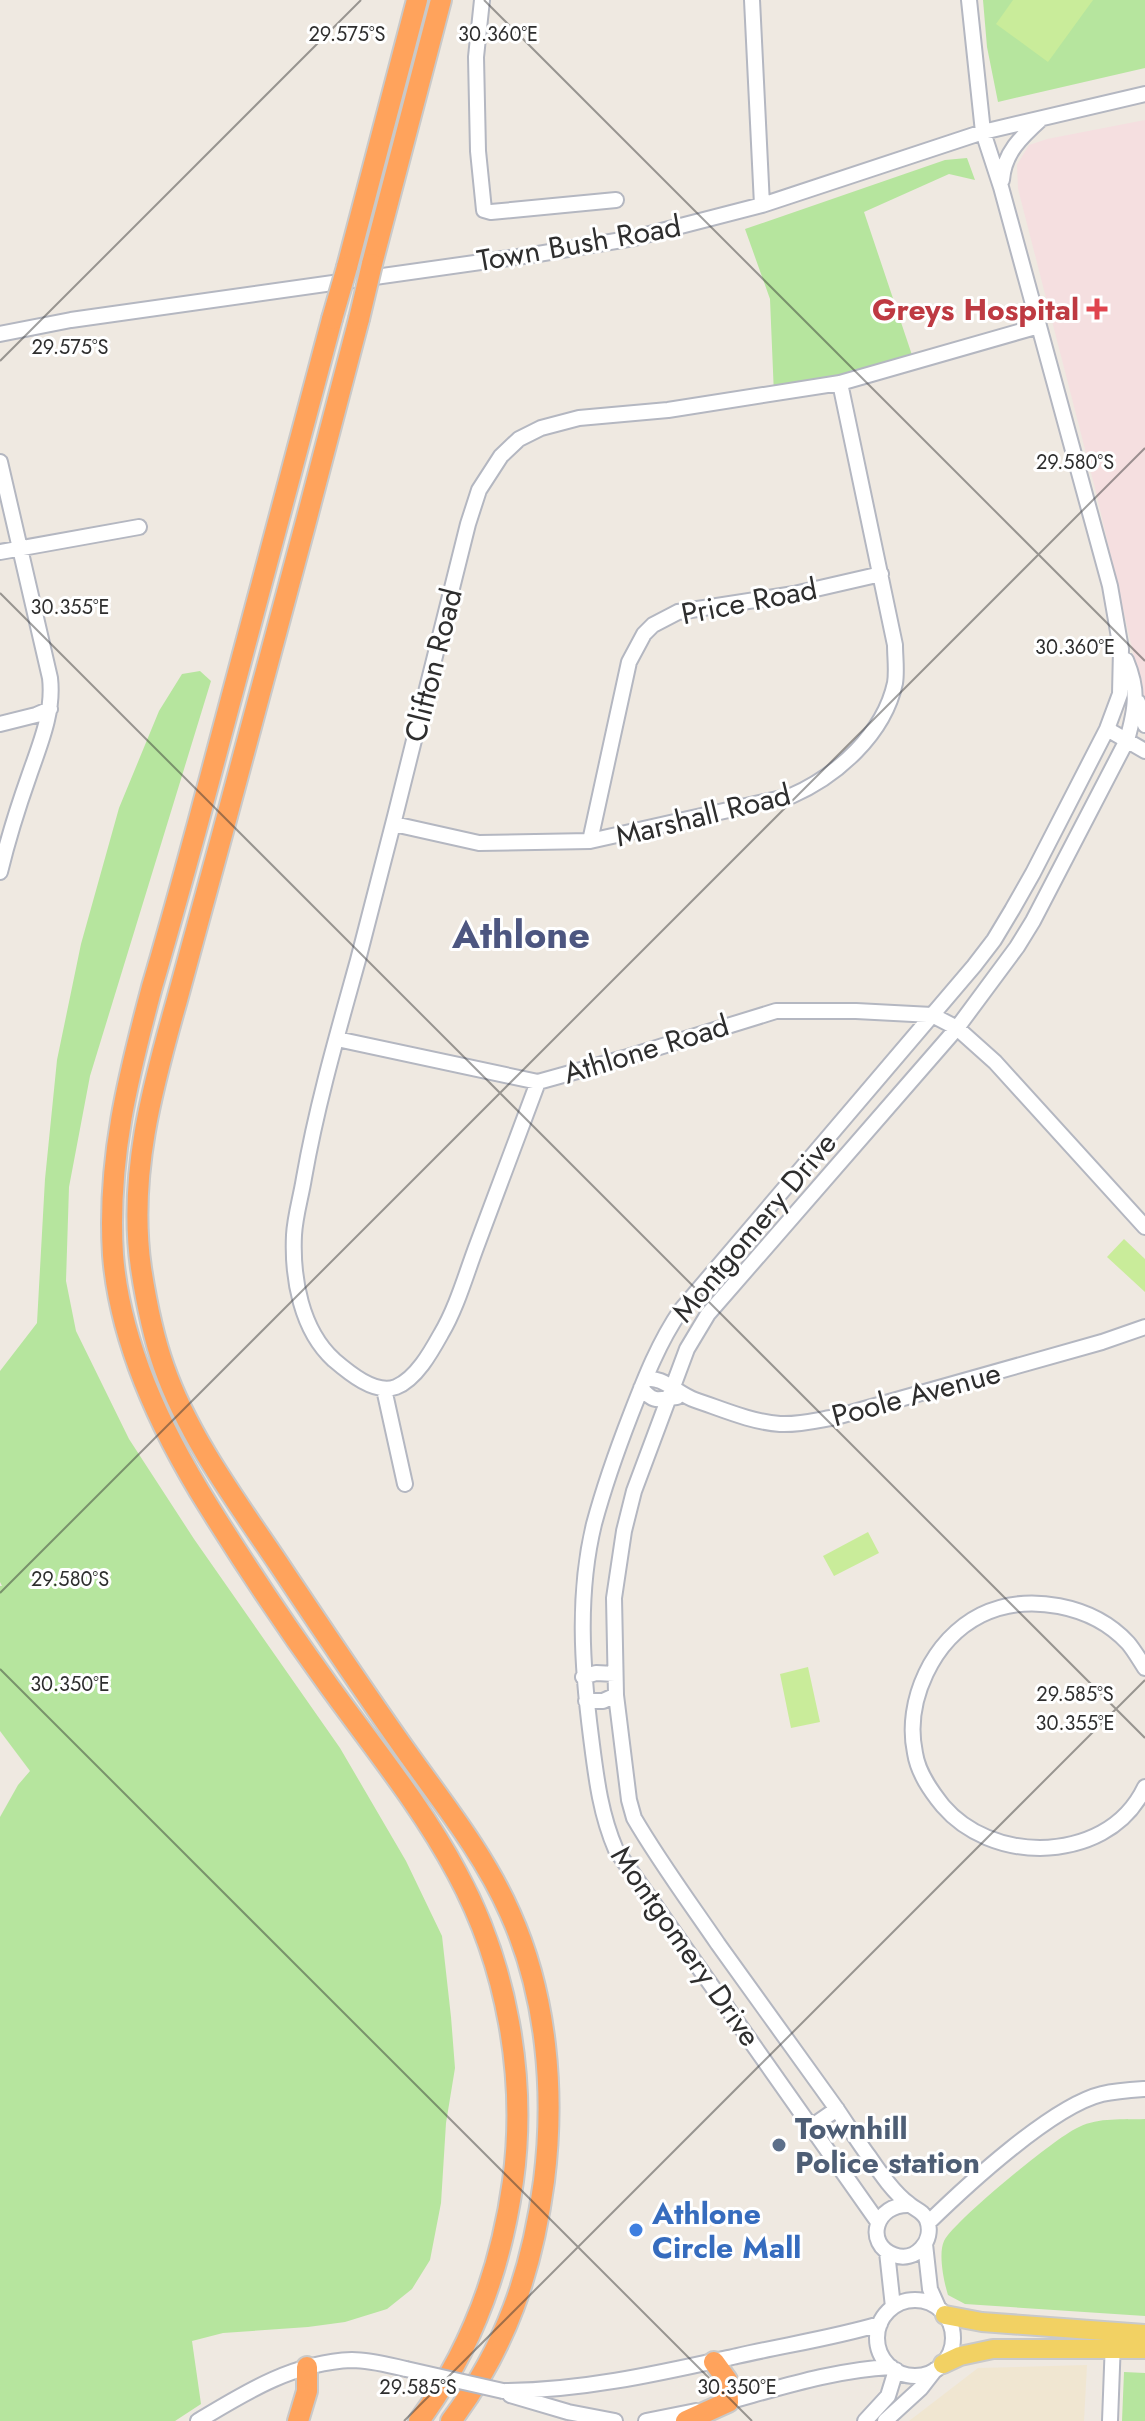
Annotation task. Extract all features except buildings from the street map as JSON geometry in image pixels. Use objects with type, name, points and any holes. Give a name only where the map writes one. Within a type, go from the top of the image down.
[{"type":"highway","points":[[417,0],[135,1053],[115,1147],[112,1192],[113,1258],[121,1305],[135,1355],[168,1436],[223,1530],[439,1842],[477,1915],[495,1964],[514,2060],[517,2107],[515,2161],[508,2216],[497,2264],[479,2316],[459,2360],[419,2421]]},
{"type":"highway","points":[[441,0],[147,1113],[137,1185],[140,1265],[154,1338],[166,1373],[200,1442],[349,1669],[466,1833],[511,1914],[529,1963],[540,2019],[549,2102],[548,2149],[533,2252],[497,2348],[451,2421]]},
{"type":"highway","points":[[686,2421],[728,2402],[727,2380],[714,2362]]},
{"type":"highway","points":[[298,2421],[307,2391],[307,2367]]},
{"type":"main road","points":[[942,2311],[982,2322],[1113,2340],[1145,2349]]},
{"type":"main road","points":[[939,2367],[960,2356],[993,2349],[1113,2340],[1145,2334]]},
{"type":"street","points":[[482,0],[476,57],[478,151],[484,210],[491,212],[616,200]]},
{"type":"street","points":[[752,0],[762,205]]},
{"type":"street","name":"Montgomery Drive","points":[[878,2222],[616,1850],[601,1805],[583,1677],[585,1580],[593,1527],[607,1477],[663,1338],[681,1310],[994,940],[1033,873],[1107,729],[1120,694],[1121,649],[1110,586],[1001,187],[983,132],[969,0]]},
{"type":"street","name":"Town Bush Road","points":[[0,334],[100,315],[634,238],[762,205],[983,132],[1145,94]]},
{"type":"street","points":[[1001,187],[1003,165],[1012,149],[1044,116]]},
{"type":"street","name":"Clifton Road","points":[[384,1389],[344,1369],[326,1353],[312,1332],[296,1278],[294,1234],[312,1136],[479,490],[501,456],[519,439],[541,428],[579,418],[668,410],[840,383],[1039,326]]},
{"type":"street","name":"Marshall Road","points":[[394,824],[479,843],[590,841],[791,796],[812,787],[858,749],[889,705],[896,679],[895,645],[840,383]]},
{"type":"street","points":[[0,462],[50,678],[50,709],[8,837],[0,872]]},
{"type":"street","points":[[0,552],[139,527]]},
{"type":"street","name":"Price Road","points":[[590,841],[629,662],[644,634],[653,625],[678,612],[794,594],[881,574]]},
{"type":"street","name":"Montgomery Drive","points":[[913,2207],[871,2160],[634,1818],[616,1695],[614,1598],[634,1491],[676,1394],[687,1349],[708,1314],[957,1028],[1017,947],[1127,740],[1136,694],[1121,649]]},
{"type":"street","points":[[1136,694],[1145,725]]},
{"type":"street","points":[[0,724],[50,709]]},
{"type":"street","points":[[1107,729],[1145,751]]},
{"type":"street","points":[[1033,873],[1053,881]]},
{"type":"street","points":[[1021,893],[1042,903]]},
{"type":"street","name":"Athlone Road","points":[[337,1039],[538,1082],[776,1011],[932,1015],[957,1028],[995,1062],[1145,1227]]},
{"type":"street","points":[[405,1484],[384,1389],[396,1387],[409,1378],[426,1359],[443,1331],[538,1082]]},
{"type":"street","points":[[802,1169],[813,1175],[820,1185]]},
{"type":"street","points":[[790,1182],[809,1198]]},
{"type":"street","name":"Poole Avenue","points":[[643,1384],[653,1399],[661,1400],[676,1394],[748,1418],[779,1424],[804,1423],[1102,1342],[1145,1327]]},
{"type":"street","points":[[1145,1668],[1129,1644],[1110,1627],[1087,1614],[1037,1603],[983,1613],[964,1625],[934,1659],[915,1700],[912,1729],[915,1756],[934,1795],[954,1818],[972,1831],[995,1841],[1026,1848],[1064,1847],[1084,1842],[1111,1828],[1130,1811],[1145,1787]]},
{"type":"street","points":[[1129,1644],[1145,1638]]},
{"type":"street","points":[[583,1677],[596,1673],[615,1674]]},
{"type":"street","points":[[586,1701],[603,1701],[616,1695]]},
{"type":"street","points":[[928,2223],[1030,2135],[1080,2102],[1101,2094],[1145,2089]]},
{"type":"street","points":[[811,2127],[837,2109]]},
{"type":"street","points":[[893,2307],[887,2252],[878,2237],[878,2222],[891,2207],[949,2202]]},
{"type":"street","points":[[887,2252],[903,2257],[912,2255],[925,2244],[929,2234],[928,2223],[924,2214],[913,2207]]},
{"type":"street","points":[[885,2421],[921,2388],[952,2345],[953,2334],[930,2289],[925,2244]]},
{"type":"street","points":[[893,2369],[878,2347],[877,2335],[885,2314],[904,2301],[916,2300],[928,2302],[942,2311]]},
{"type":"street","points":[[198,2421],[287,2372],[352,2360],[503,2391],[540,2391],[589,2386],[714,2362],[880,2324]]},
{"type":"street","points":[[1110,2421],[1113,2340]]},
{"type":"street","points":[[646,2421],[851,2371],[893,2369],[916,2375],[939,2367]]},
{"type":"street","points":[[865,2421],[888,2396],[893,2369]]},
{"type":"street","points":[[503,2391],[519,2399],[556,2409],[615,2421]]},
{"type":"shaded area","name":"Greys Hospital","points":[[1145,120],[1145,704],[1095,488],[1018,189],[1017,165],[1029,145]]},
{"type":"shaded area","points":[[1087,2365],[1084,2421],[909,2421],[978,2368]]},
{"type":"green space","points":[[983,0],[1145,0],[1145,68],[998,102],[987,47]]},
{"type":"green space","points":[[1013,0],[1093,0],[1048,62],[996,24]]},
{"type":"green space","points":[[967,158],[975,180],[949,174],[864,212],[914,361],[774,395],[770,299],[745,229],[945,160]]},
{"type":"green space","points":[[200,671],[211,681],[90,1076],[69,1187],[66,1281],[76,1331],[129,1439],[194,1539],[340,1748],[406,1861],[442,1936],[455,2068],[446,2123],[441,2203],[430,2260],[412,2289],[387,2309],[345,2322],[223,2333],[192,2341],[201,2404],[175,2421],[0,2421],[0,1817],[18,1785],[30,1771],[0,1731],[0,1371],[37,1323],[45,1179],[57,1060],[81,944],[119,808],[159,711],[182,674]]},
{"type":"green space","points":[[1124,1239],[1145,1259],[1145,1292],[1107,1257]]},
{"type":"green space","points":[[868,1532],[879,1553],[834,1576],[823,1556]]},
{"type":"green space","points":[[808,1667],[820,1722],[791,1728],[780,1674]]},
{"type":"green space","points":[[1145,2119],[1145,2316],[965,2304],[948,2295],[943,2276],[944,2241],[985,2199],[1050,2146],[1079,2127],[1103,2120]]},
{"type":"green space","points":[[1124,2372],[1145,2373],[1145,2421],[1122,2421]]},
{"type":"place","name":"Greys Hospital","points":[[1097,309]]},
{"type":"place","name":"Townhill Police station","points":[[779,2145]]},
{"type":"place","name":"Athlone Circle Mall","points":[[636,2230]]},
{"type":"district","name":"Athlone","points":[[521,934]]}]
